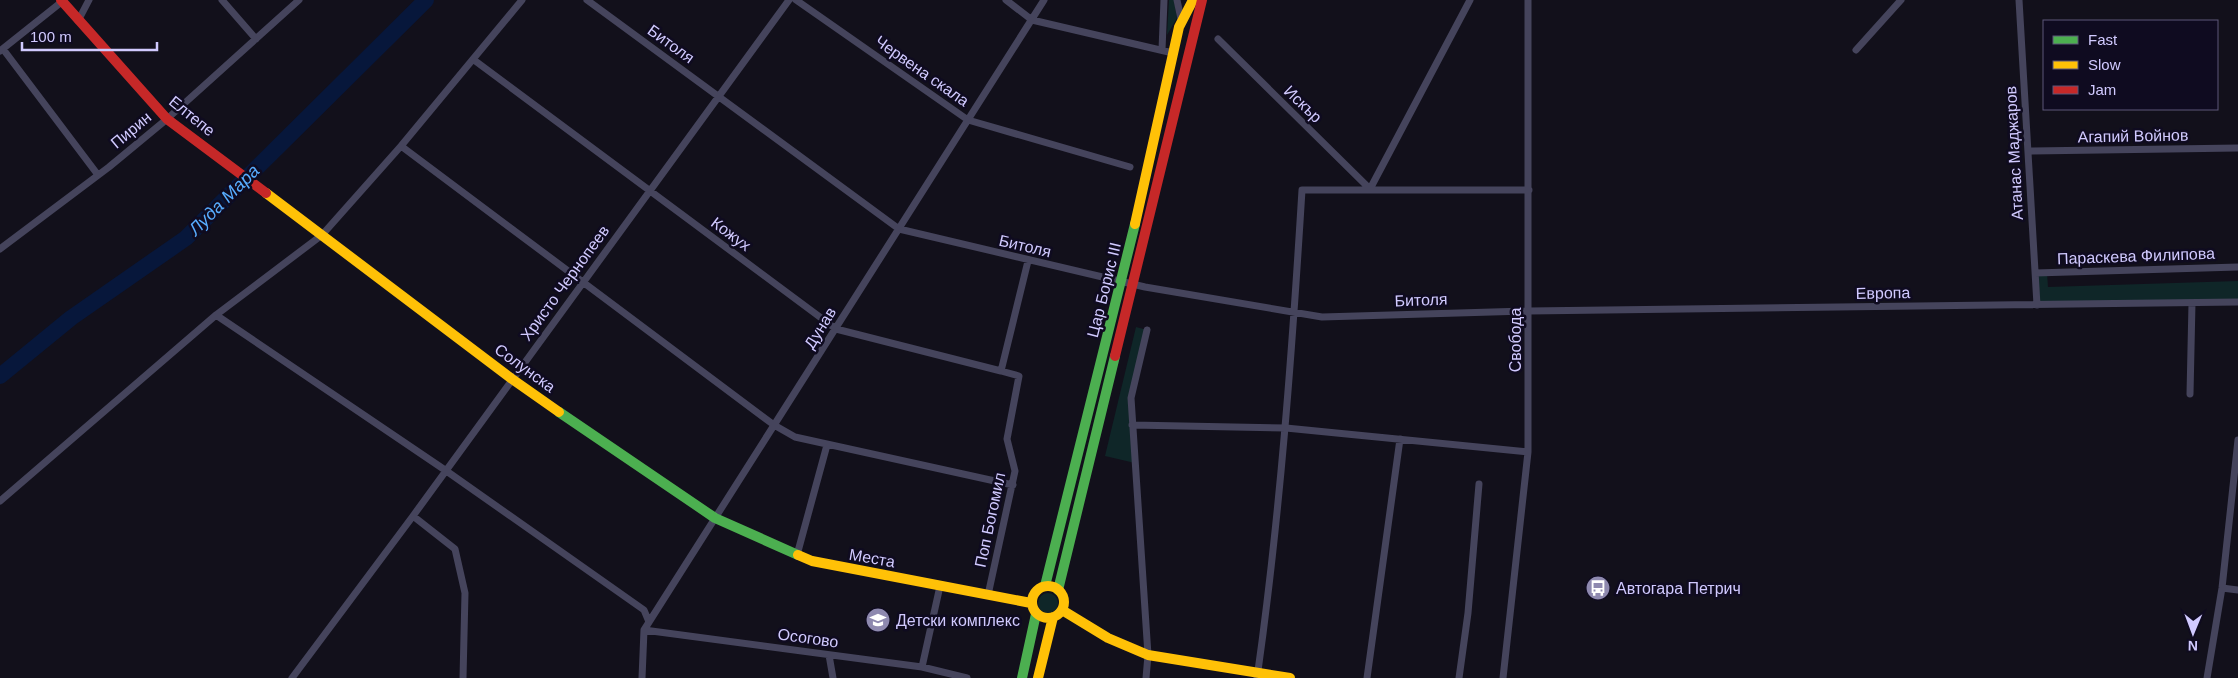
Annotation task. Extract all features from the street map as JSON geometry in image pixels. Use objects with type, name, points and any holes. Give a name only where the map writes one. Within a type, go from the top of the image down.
[{"type":"main road","points":[[1193,0],[1180,23],[1191,27],[1195,31]]},
{"type":"main road","name":"Цар Борис III","points":[[1058,590],[1202,0]]},
{"type":"main road","name":"Елтепе","points":[[63,1],[78,21],[167,119],[322,235]]},
{"type":"main road","name":"Цар Борис III","points":[[1045,586],[1122,282],[1180,23]]},
{"type":"main road","name":"Солунска","points":[[322,235],[512,379],[715,518]]},
{"type":"main road","name":"Места","points":[[715,518],[797,555],[828,565],[1032,603]]},
{"type":"main road","points":[[1022,678],[1036,614],[1032,603],[1035,592],[1045,586],[1058,590],[1063,599],[1062,610],[1053,617],[1044,618],[1036,614]]},
{"type":"main road","points":[[1062,610],[1108,638],[1148,655],[1258,676],[1290,678]]},
{"type":"main road","points":[[1038,678],[1053,617]]},
{"type":"street","points":[[78,21],[90,0]]},
{"type":"street","points":[[222,0],[256,39]]},
{"type":"street","name":"Пирин","points":[[0,248],[98,175],[167,119],[299,0]]},
{"type":"street","points":[[0,501],[216,315],[322,235],[401,146],[522,0]]},
{"type":"street","name":"Битоля","points":[[588,0],[899,229],[1122,282],[1295,313],[1322,316],[1529,311]]},
{"type":"street","name":"Христо Чернопеев","points":[[292,678],[413,516],[789,0]]},
{"type":"street","name":"Червена скала","points":[[796,0],[968,120],[1130,167]]},
{"type":"street","points":[[1006,0],[1032,20],[1173,53]]},
{"type":"street","name":"Дунав","points":[[642,678],[644,630],[1044,0]]},
{"type":"street","points":[[1162,50],[1164,0]]},
{"type":"street","name":"Цар Борис III","points":[[1177,0],[1180,23]]},
{"type":"street","points":[[1370,188],[1470,0]]},
{"type":"street","name":"Свобода","points":[[1503,678],[1528,452],[1528,0]]},
{"type":"street","points":[[1856,50],[1901,0]]},
{"type":"street","name":"Атанас Маджаров","points":[[2019,0],[2037,304]]},
{"type":"street","points":[[63,1],[1,50],[98,175]]},
{"type":"street","name":"Искър","points":[[1218,39],[1370,188]]},
{"type":"street","name":"Кожух","points":[[474,60],[836,329],[1001,371]]},
{"type":"street","points":[[401,146],[584,280],[774,425],[795,437],[1013,484]]},
{"type":"street","name":"Агапий Войнов","points":[[2028,152],[2238,148]]},
{"type":"street","points":[[1258,676],[1286,428],[1302,190],[1370,188],[1529,190]]},
{"type":"street","points":[[1001,371],[1028,261]]},
{"type":"street","name":"Параскева Филипова","points":[[2035,273],[2238,267]]},
{"type":"street","name":"Европа","points":[[1529,311],[2238,302]]},
{"type":"street","points":[[2190,394],[2192,303]]},
{"type":"street","points":[[216,315],[446,470],[644,610],[649,622]]},
{"type":"street","points":[[1146,678],[1148,655],[1131,398],[1147,330]]},
{"type":"street","name":"Поп Богомил","points":[[988,595],[1015,471],[1007,439],[1019,376],[1001,371]]},
{"type":"street","points":[[1132,425],[1286,428],[1528,452]]},
{"type":"street","points":[[1367,678],[1400,439]]},
{"type":"street","points":[[2207,678],[2222,588],[2238,440]]},
{"type":"street","points":[[797,555],[827,445]]},
{"type":"street","points":[[1459,678],[1468,613],[1479,484]]},
{"type":"street","points":[[413,516],[455,549],[465,593],[464,678]]},
{"type":"street","points":[[922,667],[940,586]]},
{"type":"street","points":[[2222,588],[2238,590]]},
{"type":"street","name":"Осогово","points":[[644,630],[922,667],[967,678]]},
{"type":"street","points":[[829,655],[833,678]]},
{"type":"green space","points":[[1169,0],[1174,0],[1177,18],[1167,35]]},
{"type":"green space","points":[[2035,273],[2047,273],[2048,287],[2238,281],[2238,302],[2037,305]]},
{"type":"green space","points":[[1136,327],[1147,330],[1131,398],[1135,463],[1105,456]]},
{"type":"green space","points":[[1048,593],[1055,596],[1058,603],[1055,610],[1048,613],[1041,610],[1038,603],[1041,596]]},
{"type":"waterway","name":"Луда Мара","points":[[0,376],[71,318],[186,238],[426,0]]},
{"type":"traffic: fast","points":[[1045,586],[1135,224]]},
{"type":"traffic: fast","points":[[1058,590],[1115,356]]},
{"type":"traffic: fast","points":[[559,412],[715,518],[798,555]]},
{"type":"traffic: fast","points":[[1022,678],[1036,614]]},
{"type":"traffic: slow","points":[[1135,224],[1179,27],[1193,0]]},
{"type":"traffic: slow","points":[[266,193],[512,379],[559,412]]},
{"type":"traffic: slow","points":[[798,555],[812,561],[1031,603]]},
{"type":"traffic: slow","points":[[1048,586],[1054,587],[1059,591],[1063,596],[1064,602],[1063,608],[1059,613],[1054,617],[1048,618],[1042,617],[1037,613],[1033,608],[1032,602],[1033,596],[1037,591],[1042,587],[1048,586]]},
{"type":"traffic: slow","points":[[1062,610],[1108,638],[1148,655],[1290,678]]},
{"type":"traffic: slow","points":[[1038,678],[1053,617]]},
{"type":"traffic: jam","points":[[61,0],[167,119],[266,193]]},
{"type":"traffic: jam","points":[[1115,356],[1202,0]]},
{"type":"place","name":"Автогара Петрич","points":[[1598,588]]},
{"type":"place","name":"Детски комплекс","points":[[878,620]]}]
